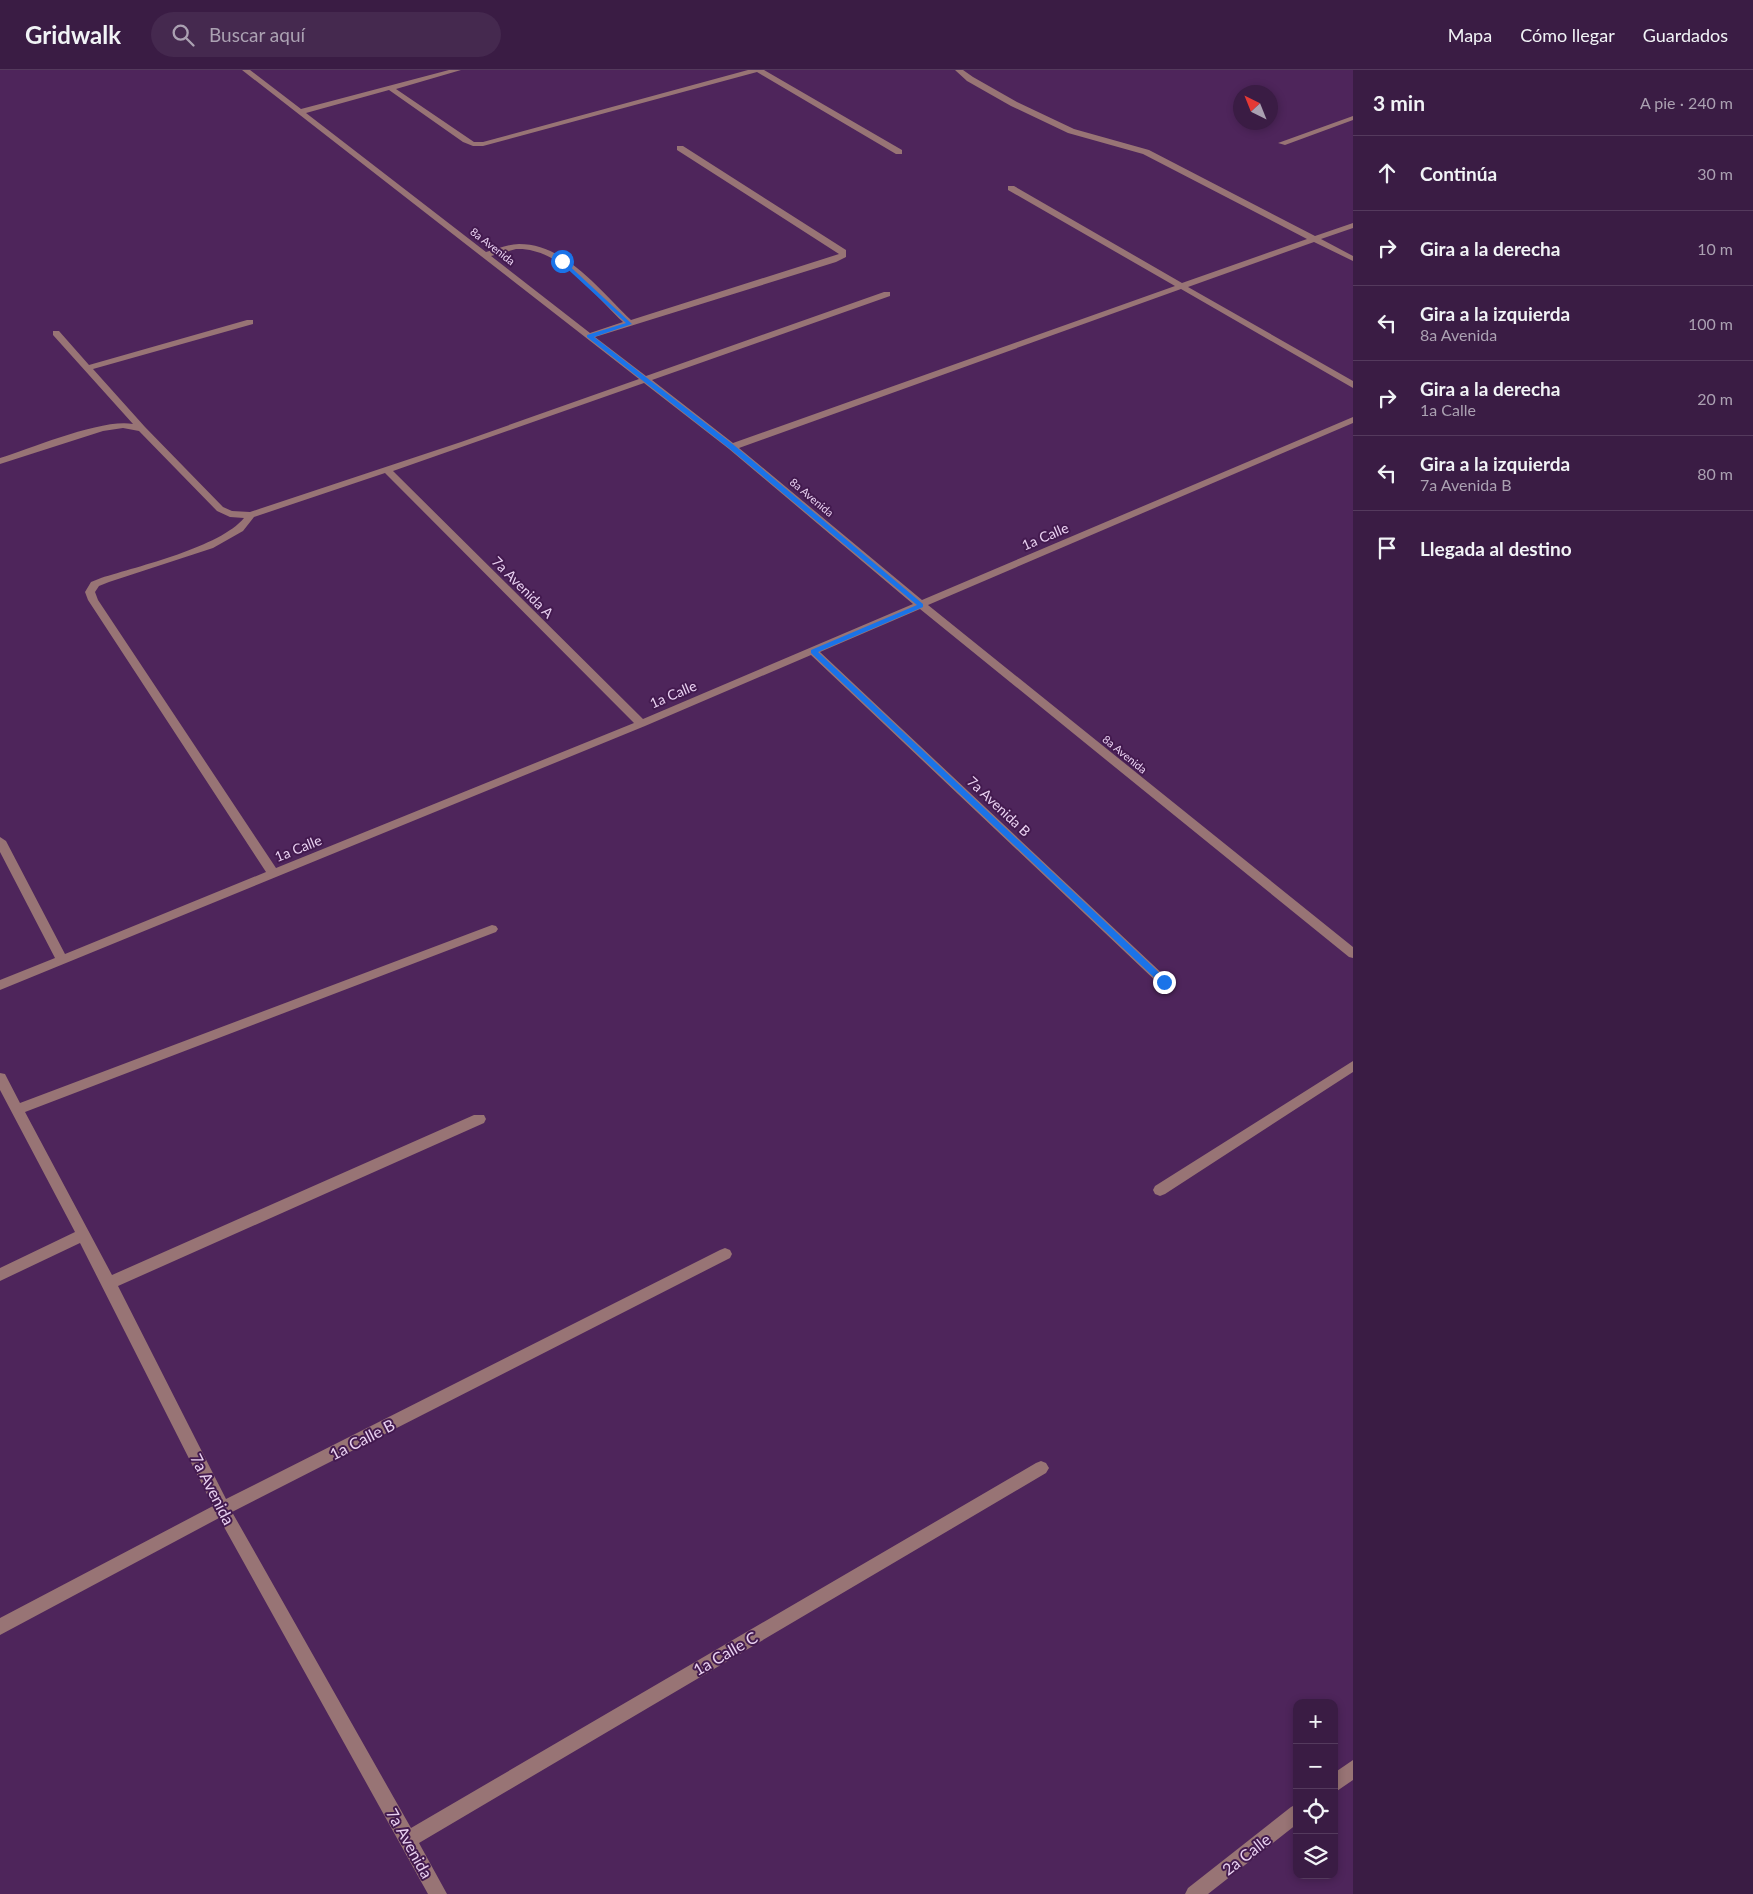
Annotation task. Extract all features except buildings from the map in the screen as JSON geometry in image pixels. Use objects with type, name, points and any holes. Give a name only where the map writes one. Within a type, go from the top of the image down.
[{"type":"street","name":"8a Avenida","points":[[246,70],[732,447],[921,605],[1353,954]]},
{"type":"street","points":[[300,112],[457,70]]},
{"type":"street","points":[[390,88],[473,144],[483,144],[757,70],[899,152]]},
{"type":"street","points":[[959,70],[970,79],[1014,104],[1070,131],[1146,152],[1353,259]]},
{"type":"street","points":[[1282,144],[1353,118]]},
{"type":"street","points":[[589,336],[824,263],[843,255],[843,252],[680,148]]},
{"type":"street","points":[[1011,188],[1353,385]]},
{"type":"street","points":[[732,447],[1353,225]]},
{"type":"street","points":[[485,255],[516,246],[534,248],[546,252],[562,261],[630,324]]},
{"type":"street","points":[[56,333],[142,429],[220,509],[230,514],[251,515],[464,444],[644,378],[887,294]]},
{"type":"street","points":[[87,368],[250,322]]},
{"type":"street","name":"1a Calle","points":[[0,985],[641,724],[1353,420]]},
{"type":"street","points":[[0,460],[102,428],[123,425],[142,429]]},
{"type":"street","name":"7a Avenida A","points":[[386,469],[641,724]]},
{"type":"street","points":[[251,515],[240,529],[210,546],[105,580],[95,584],[90,592],[93,600],[274,874]]},
{"type":"street","name":"7a Avenida B","points":[[814,651],[1164,982]]},
{"type":"street","points":[[0,841],[62,960]]},
{"type":"street","points":[[17,1109],[492,928]]},
{"type":"street","points":[[1160,1190],[1353,1066]]},
{"type":"street","name":"7a Avenida","points":[[0,1078],[109,1283],[222,1510],[409,1839],[438,1894]]},
{"type":"street","points":[[109,1283],[479,1119]]},
{"type":"street","points":[[0,1275],[83,1235]]},
{"type":"street","name":"1a Calle B","points":[[0,1627],[159,1541],[725,1254]]},
{"type":"street","name":"1a Calle C","points":[[409,1839],[1041,1468]]},
{"type":"street","points":[[1338,1781],[1353,1769]]},
{"type":"street","name":"2a Calle","points":[[1194,1894],[1293,1816]]},
{"type":"route","points":[[562,261],[630,324],[589,336],[732,447],[921,605],[814,651],[1164,982]]}]
